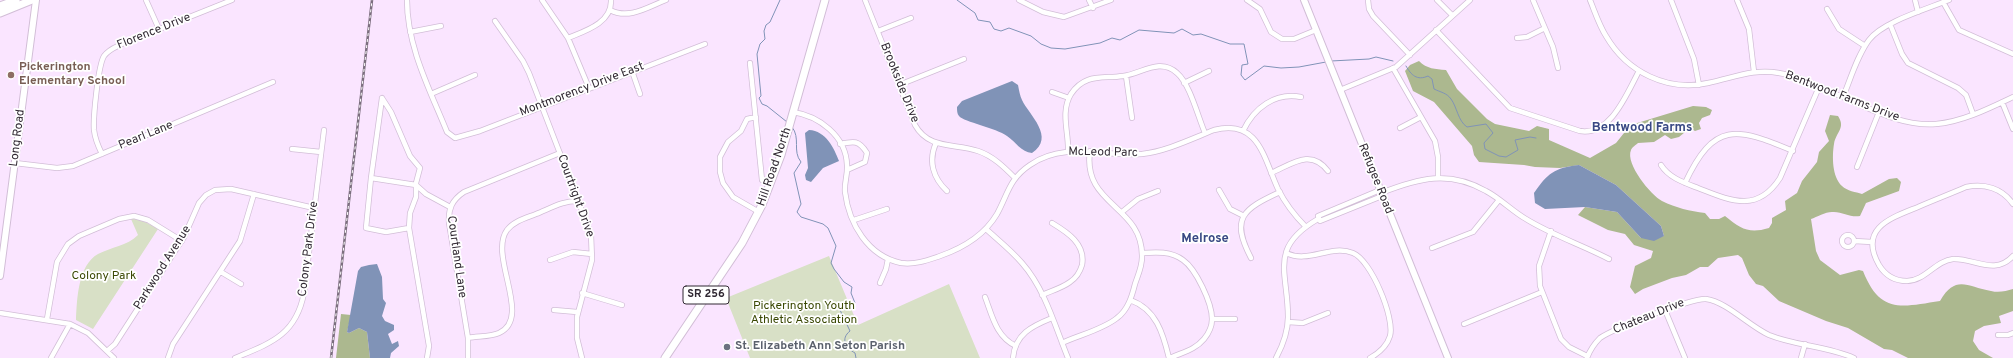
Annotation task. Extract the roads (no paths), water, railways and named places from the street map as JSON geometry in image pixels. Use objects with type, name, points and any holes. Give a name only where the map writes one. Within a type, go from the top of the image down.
[{"type":"main road","points":[[0,6],[16,0]]},
{"type":"main road","points":[[0,13],[32,0]]},
{"type":"main road","name":"Long Road","points":[[0,276],[36,0]]},
{"type":"main road","name":"Hill Road North","points":[[665,358],[738,249],[759,212],[774,175],[825,0]]},
{"type":"main road","name":"Refugee Road","points":[[1304,0],[1448,358]]},
{"type":"street","points":[[146,0],[159,29]]},
{"type":"street","name":"Florence Drive","points":[[102,154],[96,139],[94,124],[102,60],[108,51],[232,0]]},
{"type":"street","points":[[407,0],[410,32],[416,55],[431,94],[475,75]]},
{"type":"street","points":[[542,0],[568,38],[589,88]]},
{"type":"street","points":[[568,38],[598,24],[607,16],[610,10],[611,0]]},
{"type":"street","points":[[610,10],[619,14],[630,14],[666,0]]},
{"type":"street","name":"Brookside Drive","points":[[865,0],[918,130],[925,138],[936,143],[981,153],[995,160],[1015,178]]},
{"type":"street","points":[[1020,0],[1058,17],[1069,16],[1111,0]]},
{"type":"street","points":[[1089,0],[1093,8]]},
{"type":"street","points":[[1247,0],[1260,9],[1271,32],[1282,39],[1294,39],[1316,30]]},
{"type":"street","points":[[1368,0],[1369,9],[1373,16],[1410,55]]},
{"type":"street","points":[[1437,0],[1452,15]]},
{"type":"street","points":[[1340,90],[1394,68],[1470,0]]},
{"type":"street","points":[[1533,0],[1554,52],[1558,68]]},
{"type":"street","name":"Bentwood Farms Drive","points":[[1590,0],[1603,31],[1611,44],[1624,59],[1639,71],[1667,83],[1699,85],[1754,72],[1773,72],[1789,75],[1906,122],[1929,124],[1952,122],[2013,97]]},
{"type":"street","points":[[1671,0],[1694,59],[1699,85]]},
{"type":"street","points":[[1737,0],[1748,29],[1754,72]]},
{"type":"street","points":[[1915,0],[1918,12]]},
{"type":"street","points":[[1843,97],[1865,46],[1873,35],[1890,24],[1949,0]]},
{"type":"street","points":[[1943,2],[1959,30],[2013,54]]},
{"type":"street","points":[[1827,9],[1839,28],[1865,46]]},
{"type":"street","points":[[878,31],[911,18]]},
{"type":"street","name":"Courtright Drive","points":[[495,21],[523,61],[590,228],[592,254],[591,265],[577,312],[577,338],[582,358]]},
{"type":"street","points":[[1890,24],[1900,49],[1908,62],[1958,88],[1966,95],[1973,114]]},
{"type":"street","points":[[410,32],[441,26]]},
{"type":"street","points":[[1517,38],[1531,35],[1545,28]]},
{"type":"street","points":[[1436,30],[1510,108],[1580,131],[1590,131],[1605,124],[1639,71]]},
{"type":"street","name":"Montmorency Drive East","points":[[431,94],[447,132],[452,137],[470,134],[705,44]]},
{"type":"street","points":[[899,85],[964,59]]},
{"type":"street","points":[[750,63],[762,180]]},
{"type":"street","points":[[1068,151],[1065,114],[1069,98],[1074,90],[1087,80],[1103,76],[1126,76],[1153,66],[1165,66],[1177,73],[1184,83],[1205,133]]},
{"type":"street","points":[[1394,68],[1437,146],[1438,178]]},
{"type":"street","points":[[632,71],[640,94]]},
{"type":"street","points":[[1184,83],[1210,71]]},
{"type":"street","points":[[1126,76],[1132,118]]},
{"type":"street","name":"Pearl Lane","points":[[15,163],[62,168],[102,154],[273,82]]},
{"type":"street","points":[[1661,166],[1668,174],[1685,183],[1726,199],[1741,202],[1751,201],[1766,195],[1777,184],[1793,151],[1819,87]]},
{"type":"street","points":[[1052,92],[1069,98]]},
{"type":"street","points":[[1301,97],[1285,97],[1265,104],[1254,114],[1243,131],[1254,138],[1260,146],[1280,192],[1306,227]]},
{"type":"street","points":[[409,228],[386,232],[366,228],[382,98],[391,112],[410,156],[420,168],[416,185],[417,194],[411,208],[409,228],[429,344],[427,358]]},
{"type":"street","points":[[2002,102],[2013,129]]},
{"type":"street","name":"McLeod Parc","points":[[793,112],[807,116],[822,124],[833,132],[840,144],[847,160],[846,192],[854,220],[869,246],[888,259],[912,264],[933,258],[968,244],[986,229],[997,213],[1010,184],[1015,178],[1034,162],[1048,156],[1068,151],[1132,154],[1149,153],[1164,149],[1205,133],[1224,128],[1243,131]]},
{"type":"street","points":[[1857,167],[1879,112]]},
{"type":"street","points":[[1400,128],[1421,117]]},
{"type":"street","points":[[756,118],[747,119],[740,130],[728,142],[720,157],[720,172],[723,183],[733,197],[759,212]]},
{"type":"street","name":"Colony Park Drive","points":[[235,358],[273,341],[286,331],[296,318],[304,293],[324,130]]},
{"type":"street","points":[[1685,183],[1700,154],[1711,143],[1725,136],[1741,133],[1752,134],[1793,151]]},
{"type":"street","points":[[840,144],[858,142],[862,144],[867,153],[865,162],[847,170]]},
{"type":"street","points":[[936,143],[932,158],[933,168],[938,181],[947,192]]},
{"type":"street","points":[[292,149],[321,152]]},
{"type":"street","points":[[1062,343],[1116,319],[1124,312],[1130,300],[1139,272],[1142,253],[1136,231],[1122,212],[1102,195],[1093,182],[1089,166],[1090,151]]},
{"type":"street","name":"Courtland Lane","points":[[468,358],[468,338],[449,223],[450,208],[455,198],[464,192],[560,153]]},
{"type":"street","points":[[1271,173],[1309,158],[1318,160],[1328,171]]},
{"type":"street","points":[[371,178],[416,185],[426,194],[450,208]]},
{"type":"street","points":[[1276,358],[1283,343],[1288,322],[1283,273],[1286,253],[1293,239],[1306,227],[1318,219],[1320,221],[1381,193],[1411,182],[1438,178],[1455,179],[1470,184],[1499,200],[1527,220],[1609,259]]},
{"type":"street","points":[[2013,204],[2002,193],[1990,187],[1978,185],[1966,187],[1889,219],[1877,229],[1872,242],[1874,254],[1884,271],[1891,278],[1906,281],[1920,278],[1940,263],[1950,260],[1959,260],[1990,266],[2001,265],[2013,256]]},
{"type":"street","name":"Parkwood Avenue","points":[[107,351],[115,344],[182,241],[197,206],[206,196],[215,190],[226,188],[314,208]]},
{"type":"street","points":[[1219,190],[1230,209],[1244,216]]},
{"type":"street","points":[[1122,212],[1138,199],[1158,191]]},
{"type":"street","points":[[1251,258],[1241,233],[1244,216],[1256,204],[1280,192]]},
{"type":"street","points":[[168,358],[173,344],[240,241],[254,194]]},
{"type":"street","points":[[1432,248],[1473,232],[1499,200]]},
{"type":"street","points":[[468,338],[499,333],[507,327],[510,322],[512,307],[502,250],[502,240],[507,230],[519,221],[564,203],[579,201]]},
{"type":"street","points":[[854,220],[887,209]]},
{"type":"street","points":[[47,319],[57,262],[68,244],[79,236],[119,219],[134,216],[148,220],[182,241]]},
{"type":"street","points":[[1042,295],[1070,282],[1078,275],[1082,260],[1081,250],[1076,241],[1052,223]]},
{"type":"street","points":[[986,229],[1022,262],[1042,295],[1068,358]]},
{"type":"street","points":[[1551,232],[1538,266],[1538,281],[1561,339],[1569,347],[1587,357]]},
{"type":"street","points":[[1854,242],[1872,242]]},
{"type":"street","points":[[1286,253],[1307,257],[1348,251],[1358,255],[1366,262],[1374,276],[1388,311],[1391,326],[1390,337],[1385,346],[1370,358]]},
{"type":"street","points":[[550,260],[573,252],[592,254]]},
{"type":"street","points":[[1130,300],[1143,306],[1153,315],[1170,358],[1188,351],[1201,343],[1210,330],[1212,319],[1210,308],[1199,280],[1187,263],[1168,254],[1142,253]]},
{"type":"street","points":[[880,283],[886,269],[888,259]]},
{"type":"street","points":[[220,272],[242,284]]},
{"type":"street","points":[[1464,324],[1542,292]]},
{"type":"street","points":[[582,293],[593,295],[622,305]]},
{"type":"street","points":[[985,297],[1000,333],[1006,341],[1016,346]]},
{"type":"street","name":"Chateau Drive","points":[[1587,357],[1593,346],[1605,335],[1665,310],[1695,300],[1711,300],[1721,304],[1771,335],[1833,350],[1854,358]]},
{"type":"street","points":[[554,310],[577,312]]},
{"type":"street","points":[[1665,310],[1685,358]]},
{"type":"street","points":[[0,313],[47,319],[70,324],[88,333],[114,358]]},
{"type":"street","points":[[1288,322],[1303,323],[1328,313]]},
{"type":"street","points":[[1013,358],[1016,346],[1021,336],[1028,329],[1052,318]]},
{"type":"street","points":[[1212,319],[1235,319]]},
{"type":"street","points":[[50,358],[70,324]]},
{"type":"street","points":[[1998,335],[2008,335],[2013,333]]},
{"type":"street","points":[[1801,358],[1804,344]]},
{"type":"water","points":[[1012,81],[1018,85],[1022,100],[1035,119],[1041,133],[1042,140],[1039,147],[1032,153],[1022,149],[1002,133],[967,121],[957,113],[957,107],[962,101]]},
{"type":"water","points":[[809,130],[820,133],[825,137],[835,151],[839,161],[823,168],[811,182],[806,180],[805,175],[808,168],[805,133]]},
{"type":"water","points":[[1579,165],[1616,185],[1661,226],[1664,236],[1654,241],[1641,238],[1617,212],[1585,207],[1545,209],[1535,203],[1534,193],[1548,176],[1557,170]]},
{"type":"water","points":[[377,264],[382,277],[383,299],[386,303],[382,316],[385,321],[394,325],[394,330],[388,334],[392,344],[398,341],[399,346],[391,353],[390,358],[370,358],[367,332],[359,328],[349,333],[347,332],[358,271],[361,267]]},
{"type":"waterway","points":[[780,0],[770,22],[766,25],[764,31],[765,39],[760,44],[757,54],[761,96],[759,98],[762,104],[767,106],[787,122]]},
{"type":"waterway","points":[[957,0],[975,13],[978,20],[990,22],[994,29],[1001,31],[1009,28],[1031,36],[1041,44],[1051,48],[1065,49],[1100,43],[1112,38],[1120,40],[1139,30],[1174,33],[1182,29],[1193,35],[1201,34],[1230,44],[1244,44],[1248,64],[1242,65],[1241,75],[1245,80],[1264,66],[1281,68],[1299,67],[1326,62]]},
{"type":"waterway","points":[[1331,61],[1369,59],[1376,57],[1393,61]]},
{"type":"waterway","points":[[1406,66],[1415,76],[1421,78],[1428,76],[1432,79],[1434,89],[1449,97],[1453,102],[1460,118],[1467,127],[1486,124],[1493,133],[1484,143],[1485,149],[1499,156],[1506,157],[1518,150],[1515,140],[1530,137],[1536,138]]},
{"type":"waterway","points":[[792,127],[795,131],[797,153],[801,162],[794,173],[801,204],[797,212],[801,217],[823,224],[828,228],[836,246],[831,263],[844,282],[852,287],[851,293],[855,303],[848,307],[841,308],[840,310],[850,331],[845,337],[845,343],[849,349],[855,353],[856,358]]},
{"type":"railway","points":[[331,358],[372,0]]},
{"type":"place","name":"Pickerington Elementary School","points":[[11,75]]},
{"type":"place","name":"St. Elizabeth Ann Seton Parish","points":[[727,347]]},
{"type":"district","name":"Bentwood Farms","points":[[1642,128]]},
{"type":"district","name":"Melrose","points":[[1205,239]]},
{"type":"park label","name":"Colony Park","points":[[104,277]]},
{"type":"park label","name":"Pickerington Youth Athletic Association","points":[[804,314]]}]
